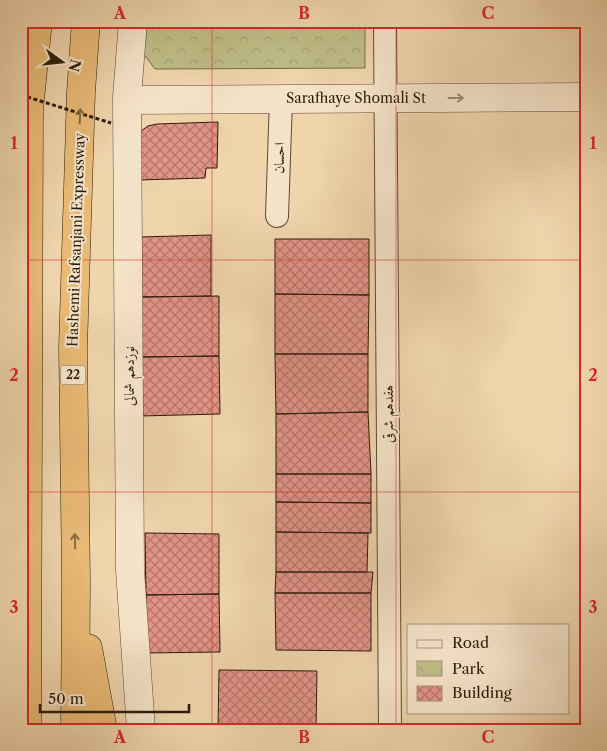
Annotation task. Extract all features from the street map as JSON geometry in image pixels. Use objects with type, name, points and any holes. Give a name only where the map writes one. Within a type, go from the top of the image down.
[{"type":"highway","points":[[27,730],[29,108],[38,21]]},
{"type":"highway","name":"Hashemi Rafsanjani Expressway","points":[[75,730],[76,580],[73,348],[80,92],[86,21]]},
{"type":"highway","points":[[76,580],[103,730]]},
{"type":"highway","points":[[21,667],[28,630]]},
{"type":"street","name":"نوزدهم شمالی","points":[[133,21],[128,91],[130,570],[141,730]]},
{"type":"street","name":"هفدهم شرقی","points":[[385,21],[390,730]]},
{"type":"street","name":"Sarafhaye Shomali St","points":[[128,91],[385,89],[586,79]]},
{"type":"street","name":"Sarafhaye Shomali St","points":[[128,91],[281,99],[385,89],[586,97]]},
{"type":"street","name":"احسان","points":[[277,216],[281,99]]},
{"type":"path","points":[[21,96],[111,123]]},
{"type":"green space","points":[[144,21],[365,21],[365,68],[155,69],[143,53]]},
{"type":"building","points":[[218,122],[217,168],[206,168],[205,178],[138,180],[139,137],[141,131],[148,126],[157,124]]},
{"type":"building","points":[[211,235],[211,296],[138,297],[140,237]]},
{"type":"building","points":[[275,239],[369,239],[369,295],[275,294]]},
{"type":"building","points":[[275,294],[369,295],[368,354],[275,354]]},
{"type":"building","points":[[219,296],[219,356],[139,357],[138,297]]},
{"type":"building","points":[[275,354],[368,354],[368,412],[276,414]]},
{"type":"building","points":[[219,356],[220,414],[141,416],[139,357]]},
{"type":"building","points":[[368,412],[371,474],[276,474],[276,414]]},
{"type":"building","points":[[276,474],[371,474],[371,503],[276,502]]},
{"type":"building","points":[[276,502],[371,503],[371,533],[276,532]]},
{"type":"building","points":[[276,532],[368,533],[367,572],[276,572]]},
{"type":"building","points":[[145,533],[219,534],[219,594],[146,595]]},
{"type":"building","points":[[276,572],[373,572],[371,593],[275,593]]},
{"type":"building","points":[[275,593],[371,593],[371,651],[276,650]]},
{"type":"building","points":[[219,594],[220,652],[146,653],[146,595]]},
{"type":"building","points":[[219,670],[317,671],[316,730],[218,730]]}]
